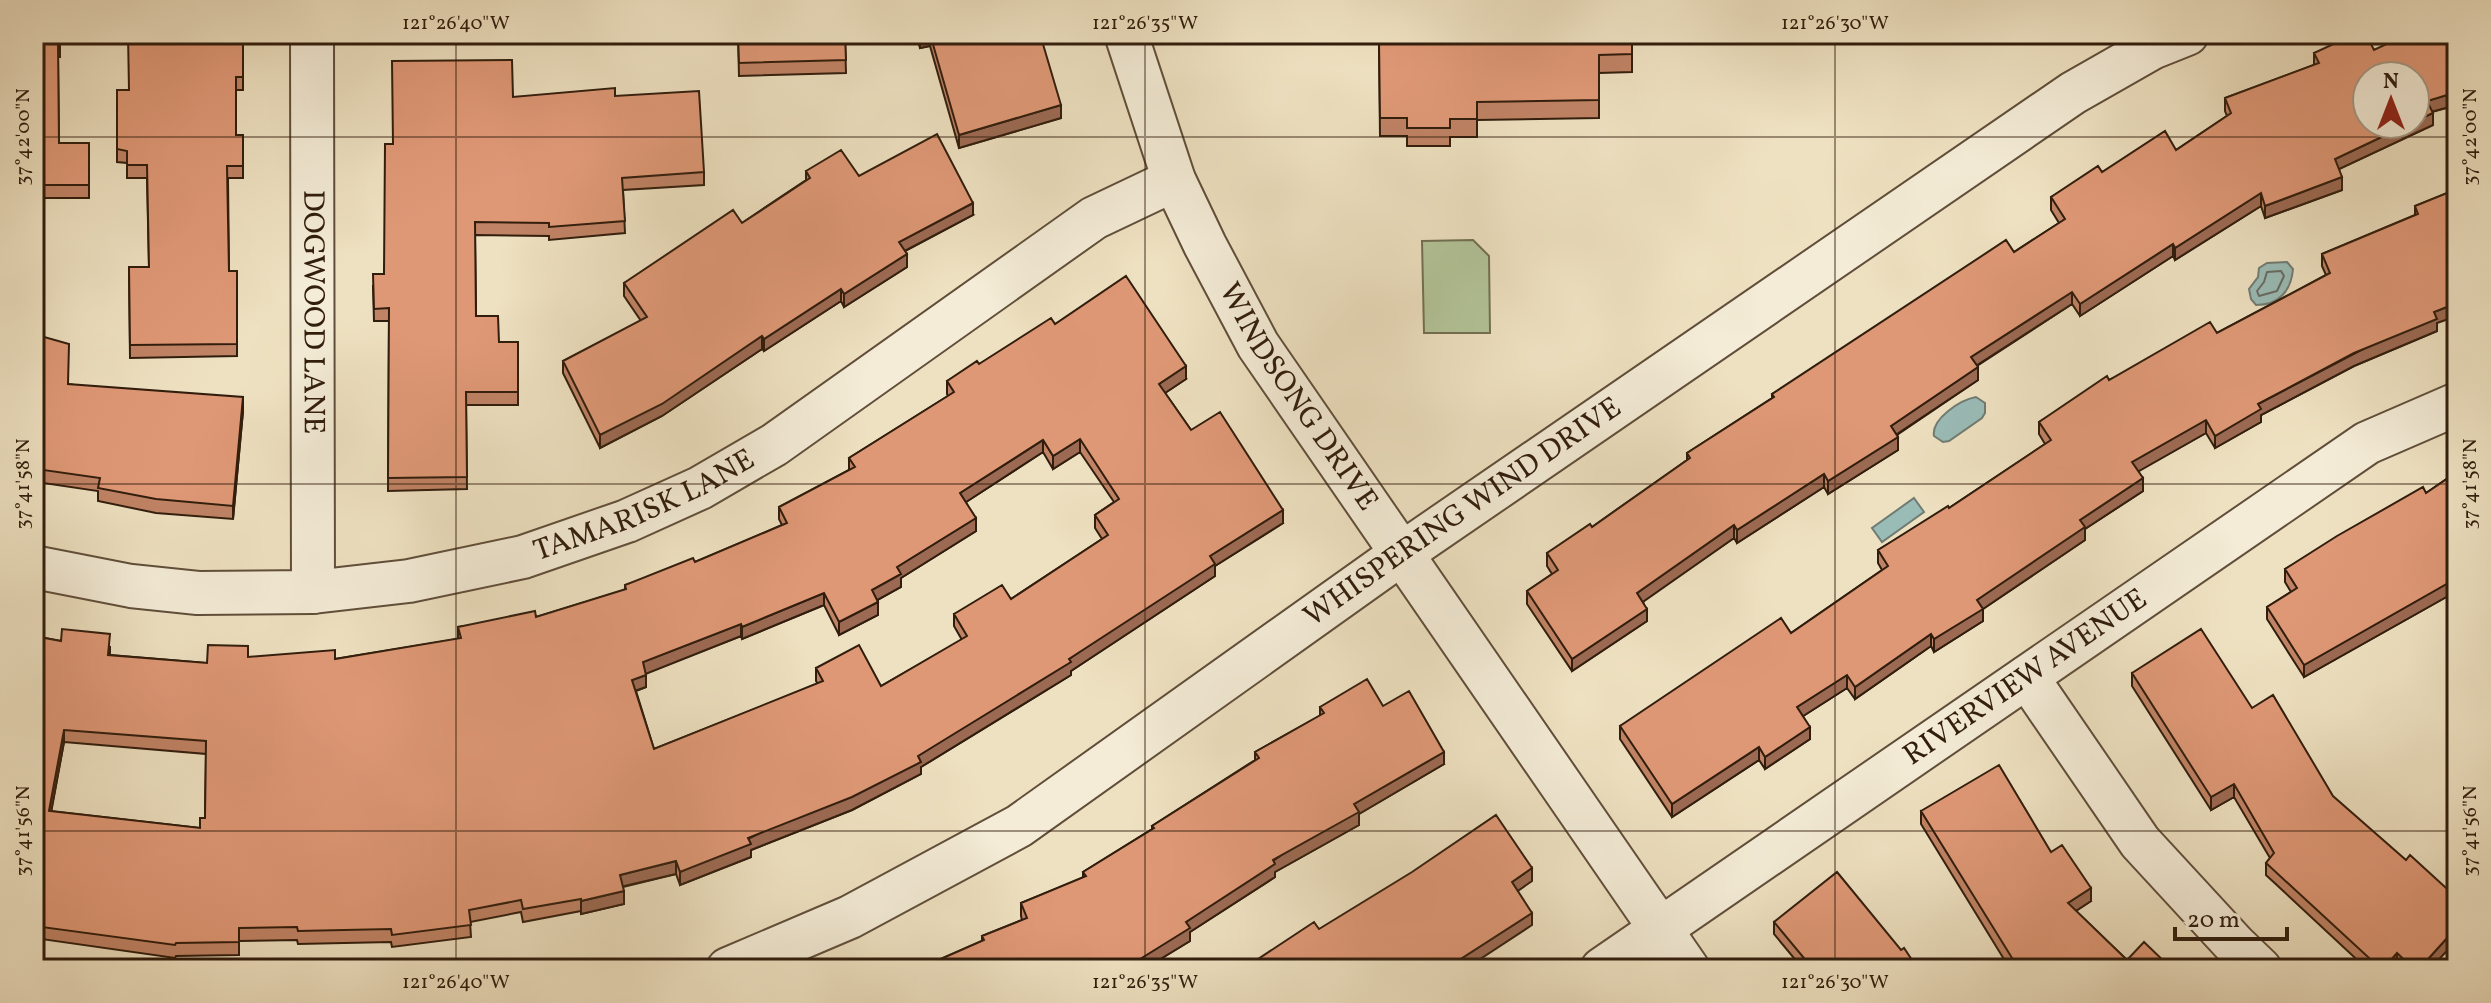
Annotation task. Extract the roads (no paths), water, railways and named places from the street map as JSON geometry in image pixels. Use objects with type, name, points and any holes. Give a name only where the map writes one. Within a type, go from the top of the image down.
[{"type":"street","name":"DOGWOOD LANE","points":[[312,34],[313,592]]},
{"type":"street","name":"WINDSONG DRIVE","points":[[1126,34],[1174,180],[1258,345],[1688,969]]},
{"type":"street","name":"WHISPERING WIND DRIVE","points":[[728,969],[850,917],[1019,826],[1401,554],[2073,93],[2152,48],[2187,34]]},
{"type":"street","name":"TAMARISK LANE","points":[[34,567],[131,586],[198,593],[313,592],[409,581],[523,557],[627,521],[700,488],[774,445],[1094,218],[1174,180]]},
{"type":"street","name":"RIVERVIEW AVENUE","points":[[1602,969],[2367,443],[2457,404]]},
{"type":"street","points":[[2027,677],[2140,842],[2260,969]]},
{"type":"water","points":[[2287,262],[2293,269],[2286,290],[2271,302],[2256,305],[2249,289],[2258,277],[2259,268],[2267,263]]},
{"type":"water","points":[[1976,397],[1985,403],[1982,418],[1949,441],[1943,442],[1934,436],[1937,423],[1948,411]]},
{"type":"water","points":[[1914,498],[1924,512],[1882,542],[1872,528]]}]
